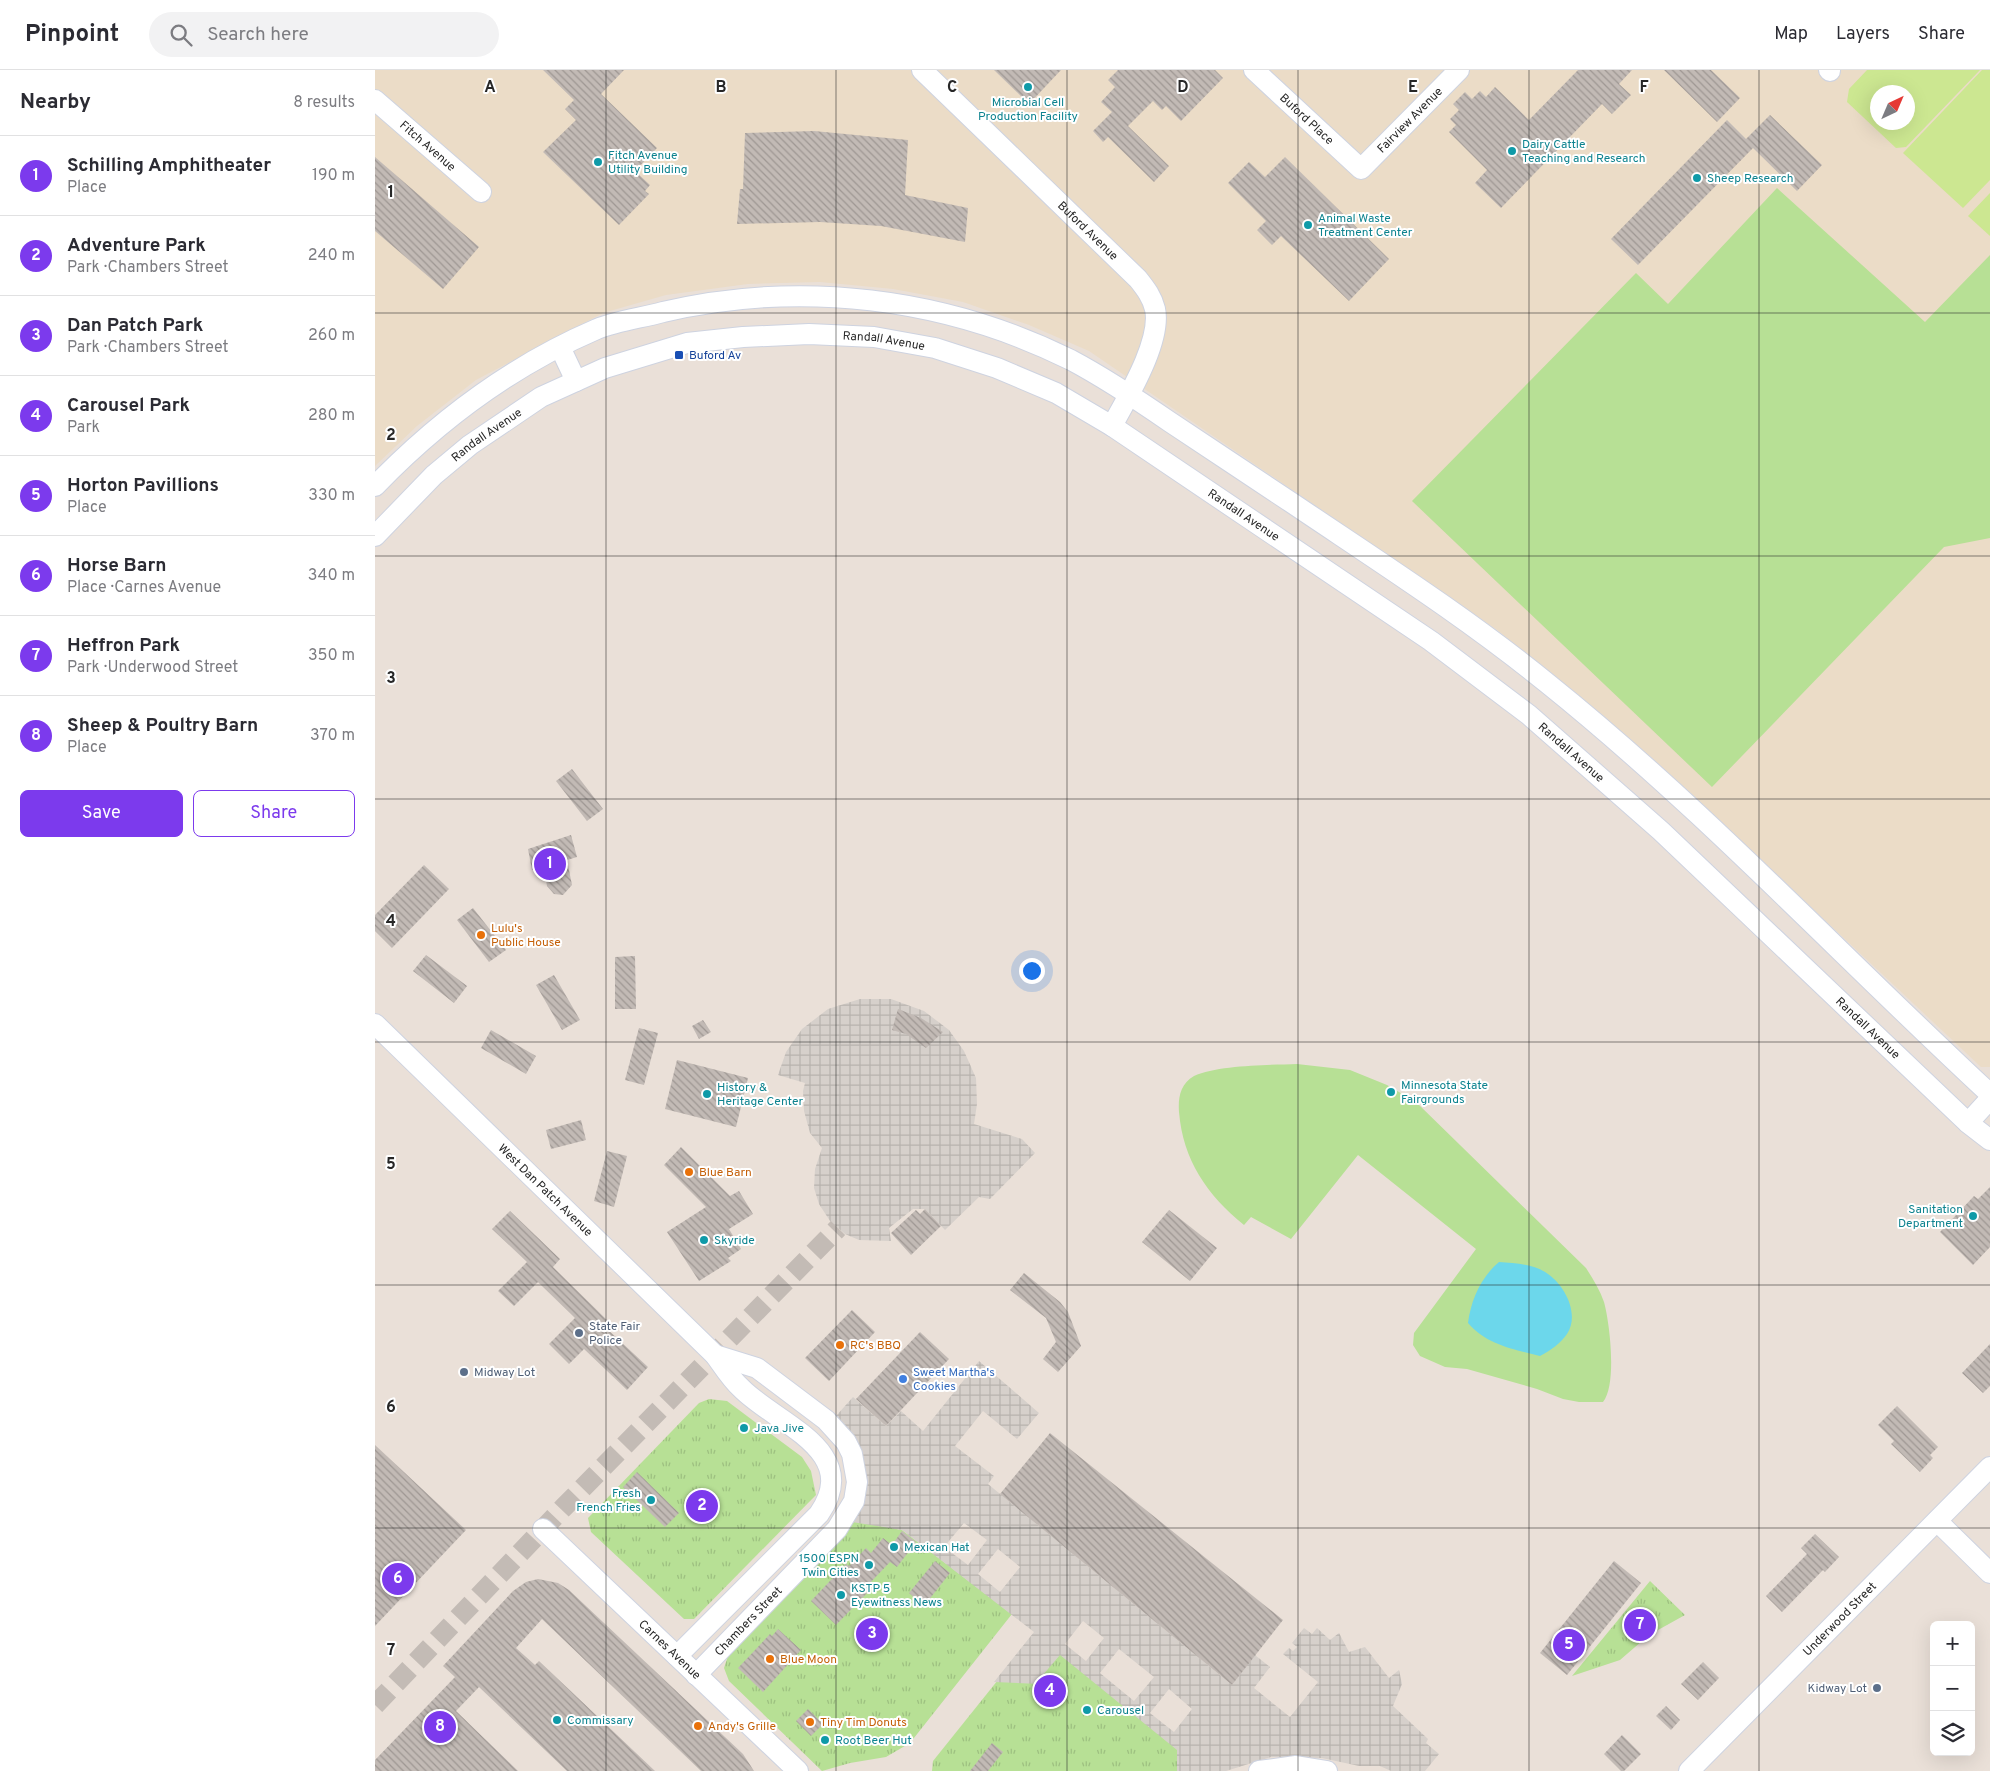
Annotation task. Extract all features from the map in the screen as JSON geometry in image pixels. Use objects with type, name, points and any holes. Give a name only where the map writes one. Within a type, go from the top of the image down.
[{"type":"street","name":"Buford Avenue","points":[[922,70],[1138,279],[1151,295],[1155,310],[1156,327],[1149,349],[1112,426]]},
{"type":"street","name":"Buford Place","points":[[1254,70],[1361,169]]},
{"type":"street","name":"Fairview Avenue","points":[[1361,169],[1459,70]]},
{"type":"street","name":"Fitch Avenue","points":[[375,100],[481,192]]},
{"type":"street","points":[[375,486],[398,462],[447,419],[528,363],[602,327],[689,306],[743,297],[813,296],[839,298],[883,302],[947,313],[1010,334],[1071,360],[1129,394],[1393,571],[1549,684],[1686,804],[1990,1094]]},
{"type":"street","name":"Randall Avenue","points":[[375,536],[433,475],[470,445],[541,398],[605,368],[687,344],[743,337],[809,334],[875,337],[935,348],[997,368],[1056,393],[1112,426],[1431,641],[1529,715],[1661,831],[1967,1123],[1990,1140]]},
{"type":"street","points":[[560,347],[576,381]]},
{"type":"street","name":"West Dan Patch Avenue","points":[[375,1024],[715,1355],[741,1389],[818,1448],[830,1469]]},
{"type":"street","points":[[1967,1123],[1990,1099]]},
{"type":"street","name":"West Dan Patch Avenue","points":[[715,1355],[757,1368],[825,1420],[846,1442],[855,1468]]},
{"type":"street","name":"Underwood Street","points":[[1689,1771],[1990,1467]]},
{"type":"street","name":"Chambers Street","points":[[696,1675],[837,1529],[854,1501],[857,1482],[855,1468]]},
{"type":"street","name":"Chambers Street","points":[[677,1656],[819,1514],[831,1492],[830,1469]]},
{"type":"street","points":[[1937,1521],[1990,1573]]},
{"type":"street","name":"Carnes Avenue","points":[[543,1529],[798,1771]]},
{"type":"street","points":[[1259,1771],[1296,1766],[1324,1770]]},
{"type":"shaded area","points":[[375,70],[1990,70],[1990,1067],[1981,1067],[1652,758],[1497,630],[1089,351],[1029,325],[963,302],[893,289],[820,282],[748,284],[666,295],[603,313],[476,380],[417,426],[375,466]]},
{"type":"shaded area","points":[[860,999],[891,999],[924,1011],[949,1030],[964,1051],[976,1078],[977,1104],[974,1124],[1022,1139],[1035,1153],[990,1199],[979,1197],[945,1230],[925,1209],[913,1209],[889,1228],[891,1241],[859,1240],[845,1234],[830,1221],[819,1204],[814,1188],[815,1169],[822,1148],[810,1133],[804,1111],[803,1091],[805,1083],[778,1075],[786,1052],[802,1029],[828,1009]]},
{"type":"shaded area","points":[[979,1361],[1039,1413],[1017,1439],[983,1411],[955,1446],[994,1476],[988,1484],[1232,1685],[1255,1655],[1270,1667],[1254,1688],[1290,1717],[1318,1682],[1283,1654],[1289,1648],[1293,1651],[1297,1647],[1292,1643],[1304,1628],[1312,1634],[1317,1628],[1330,1640],[1339,1633],[1349,1652],[1365,1647],[1389,1678],[1399,1670],[1402,1684],[1393,1706],[1428,1739],[1426,1743],[1439,1754],[1425,1771],[1391,1771],[1380,1766],[1359,1766],[1322,1758],[1271,1757],[1226,1771],[1177,1771],[1177,1750],[1060,1655],[1042,1676],[1041,1684],[994,1682],[1034,1632],[902,1530],[852,1522],[850,1432],[836,1416],[853,1397],[886,1426],[901,1411],[923,1431]],"holes":[[[964,1523],[987,1540],[968,1565],[944,1547]],[[998,1549],[1020,1567],[1000,1592],[978,1574]],[[1083,1621],[1104,1638],[1086,1661],[1065,1644]],[[1119,1649],[1154,1677],[1134,1701],[1100,1673]],[[1169,1689],[1192,1709],[1174,1732],[1150,1713]]]},
{"type":"green space","points":[[1867,70],[1980,70],[1906,147],[1896,148],[1877,130],[1915,130],[1915,85],[1870,85],[1870,124],[1847,102],[1849,89]]},
{"type":"green space","points":[[1982,70],[1990,70],[1990,180],[1963,208],[1903,153]]},
{"type":"green space","points":[[1777,188],[1925,322],[1990,255],[1990,538],[1944,547],[1712,787],[1412,501],[1636,273],[1668,304]]},
{"type":"green space","points":[[1990,193],[1990,236],[1968,216]]},
{"type":"green space","points":[[1297,1064],[1350,1070],[1387,1085],[1416,1102],[1586,1268],[1604,1302],[1608,1325],[1611,1369],[1610,1382],[1603,1402],[1579,1402],[1563,1399],[1537,1389],[1467,1369],[1445,1367],[1420,1356],[1413,1345],[1414,1333],[1476,1249],[1358,1155],[1291,1239],[1251,1217],[1244,1225],[1208,1189],[1192,1161],[1181,1129],[1179,1102],[1183,1087],[1189,1079],[1204,1072],[1244,1066]]},
{"type":"green space","points":[[709,1399],[727,1401],[802,1457],[811,1471],[816,1495],[694,1619],[684,1619],[591,1532],[588,1518],[699,1403]]},
{"type":"green space","points":[[855,1521],[902,1530],[1012,1614],[910,1743],[886,1757],[850,1763],[822,1771],[729,1681],[724,1668],[729,1653]]},
{"type":"green space","points":[[1650,1581],[1685,1615],[1649,1635],[1620,1660],[1572,1676]]},
{"type":"green space","points":[[1034,1635],[1188,1747],[1189,1771],[932,1771],[933,1761]]},
{"type":"water","points":[[1499,1262],[1524,1265],[1543,1271],[1554,1279],[1569,1301],[1572,1318],[1567,1334],[1555,1346],[1540,1356],[1492,1341],[1468,1323],[1472,1306],[1482,1282]]},
{"type":"building","name":"Fitch Avenue Utility Building","points":[[543,70],[624,70],[601,94],[657,148],[635,171],[650,185],[645,191],[649,194],[619,225],[543,152],[576,120],[565,109],[574,100]]},
{"type":"building","name":"Microbial Cell Production Facility","points":[[994,70],[1061,70],[1029,104]]},
{"type":"building","points":[[1118,70],[1215,70],[1223,78],[1181,121],[1166,106],[1162,110],[1153,101],[1128,126],[1169,166],[1154,182],[1108,137],[1103,142],[1093,131],[1112,112],[1101,102],[1115,87],[1108,80]]},
{"type":"building","name":"Dairy Cattle Teaching and Research","points":[[1578,70],[1632,70],[1619,84],[1631,95],[1612,114],[1602,104],[1501,208],[1475,183],[1487,170],[1449,132],[1456,125],[1450,119],[1459,110],[1453,104],[1465,92],[1472,99],[1480,91],[1486,97],[1495,87],[1529,120]]},
{"type":"building","points":[[1664,70],[1711,70],[1740,98],[1717,122]]},
{"type":"building","name":"Sheep Research","points":[[1770,115],[1822,165],[1797,191],[1753,148],[1638,265],[1611,239],[1727,120],[1746,139]]},
{"type":"building","points":[[814,131],[908,140],[905,195],[968,208],[965,242],[881,226],[820,222],[737,224],[740,189],[743,189],[745,133]]},
{"type":"building","points":[[375,157],[479,247],[443,289],[375,231]]},
{"type":"building","name":"Animal Waste Treatment Center","points":[[1285,157],[1389,259],[1349,301],[1281,236],[1272,245],[1257,230],[1266,221],[1228,183],[1249,162],[1265,177]]},
{"type":"building","points":[[572,769],[603,809],[587,821],[556,781]]},
{"type":"building","points":[[571,835],[577,857],[567,860],[572,885],[563,895],[554,894],[547,886],[544,868],[532,870],[528,849]]},
{"type":"building","points":[[424,865],[449,889],[392,948],[375,931],[375,915]]},
{"type":"building","name":"Lulu's Public House","points":[[473,908],[506,950],[489,962],[457,920]]},
{"type":"building","points":[[426,955],[467,986],[454,1003],[413,971]]},
{"type":"building","points":[[635,956],[636,1009],[615,1009],[615,957]]},
{"type":"building","points":[[554,975],[580,1020],[562,1030],[536,985]]},
{"type":"building","points":[[898,1009],[921,1018],[943,1032],[926,1048],[906,1034],[892,1030]]},
{"type":"building","points":[[703,1020],[711,1032],[699,1039],[692,1026]]},
{"type":"building","points":[[639,1028],[658,1033],[644,1085],[625,1080]]},
{"type":"building","points":[[491,1030],[536,1056],[526,1074],[481,1048]]},
{"type":"building","name":"History & Heritage Center","points":[[677,1060],[748,1078],[736,1127],[665,1109]]},
{"type":"building","points":[[581,1120],[586,1140],[551,1149],[546,1130]]},
{"type":"building","points":[[681,1147],[730,1196],[739,1191],[753,1214],[729,1229],[741,1249],[728,1258],[731,1261],[699,1281],[667,1232],[706,1207],[664,1165]]},
{"type":"building","points":[[607,1151],[627,1156],[614,1207],[594,1201]]},
{"type":"building","name":"Sanitation Department","points":[[1990,1187],[1990,1247],[1973,1265],[1940,1232],[1974,1196],[1978,1199]]},
{"type":"building","points":[[925,1209],[941,1226],[911,1255],[891,1233],[916,1210],[920,1214]]},
{"type":"building","points":[[1169,1210],[1217,1248],[1190,1281],[1142,1242]]},
{"type":"building","points":[[510,1211],[560,1259],[553,1267],[609,1322],[605,1327],[648,1367],[627,1390],[584,1349],[569,1364],[549,1344],[575,1318],[538,1282],[514,1306],[498,1291],[527,1262],[492,1229]]},
{"type":"building","points":[[1024,1273],[1060,1302],[1068,1312],[1081,1346],[1058,1372],[1043,1359],[1056,1342],[1046,1318],[1010,1290]]},
{"type":"building","name":"RC's BBQ","points":[[852,1310],[875,1332],[829,1381],[805,1358]]},
{"type":"building","name":"Sweet Martha's Cookies","points":[[920,1332],[949,1359],[886,1426],[856,1399]]},
{"type":"building","points":[[1990,1344],[1990,1386],[1983,1393],[1962,1373]]},
{"type":"building","points":[[1897,1406],[1938,1447],[1930,1455],[1933,1458],[1920,1472],[1891,1444],[1894,1441],[1878,1425]]},
{"type":"building","points":[[1050,1433],[1283,1620],[1232,1685],[1000,1494]]},
{"type":"building","points":[[375,1445],[466,1530],[375,1626]]},
{"type":"building","name":"Fresh French Fries","points":[[637,1472],[679,1513],[665,1527],[623,1487]]},
{"type":"building","points":[[902,1531],[916,1542],[897,1567],[890,1562],[868,1585],[871,1589],[836,1625],[811,1601],[846,1564],[849,1566],[866,1548],[871,1553],[883,1538],[892,1545]]},
{"type":"building","points":[[1815,1534],[1839,1557],[1825,1572],[1823,1570],[1782,1612],[1766,1596],[1807,1554],[1801,1548]]},
{"type":"building","points":[[935,1561],[950,1573],[924,1606],[909,1593]]},
{"type":"building","points":[[1614,1561],[1641,1583],[1567,1675],[1540,1653]]},
{"type":"building","points":[[538,1579],[558,1583],[569,1590],[743,1754],[754,1771],[701,1771],[542,1619],[516,1648],[535,1665],[539,1661],[655,1771],[567,1771],[479,1687],[456,1711],[518,1771],[375,1771],[375,1760],[455,1677],[443,1666],[513,1591],[526,1582]]},
{"type":"building","name":"Blue Moon","points":[[778,1629],[801,1650],[763,1692],[738,1668],[770,1634],[772,1636]]},
{"type":"building","points":[[1703,1662],[1719,1678],[1698,1700],[1681,1684]]},
{"type":"building","points":[[1666,1706],[1680,1720],[1671,1730],[1656,1716]]},
{"type":"building","name":"Tiny Tim Donuts","points":[[808,1709],[823,1724],[811,1736],[796,1721]]},
{"type":"building","points":[[1622,1735],[1641,1754],[1624,1771],[1621,1771],[1604,1754]]},
{"type":"building","points":[[992,1743],[1003,1752],[988,1771],[970,1771]]},
{"type":"tunnel","points":[[375,1705],[564,1507],[838,1228]]},
{"type":"place","name":"Microbial Cell Production Facility","points":[[1028,87]]},
{"type":"place","name":"Dairy Cattle Teaching and Research","points":[[1512,151]]},
{"type":"place","name":"Fitch Avenue Utility Building","points":[[598,162]]},
{"type":"place","name":"Sheep Research","points":[[1697,178]]},
{"type":"place","name":"Animal Waste Treatment Center","points":[[1308,225]]},
{"type":"place","name":"Buford Av","points":[[679,355]]},
{"type":"place","name":"Schilling Amphitheater","points":[[550,864]]},
{"type":"place","name":"Lulu's Public House","points":[[481,935]]},
{"type":"place","name":"Minnesota State Fairgrounds","points":[[1391,1092]]},
{"type":"place","name":"History & Heritage Center","points":[[707,1094]]},
{"type":"place","name":"Blue Barn","points":[[689,1172]]},
{"type":"place","name":"Sanitation Department","points":[[1973,1216]]},
{"type":"place","name":"Skyride","points":[[704,1240]]},
{"type":"place","name":"State Fair Police","points":[[579,1333]]},
{"type":"place","name":"RC's BBQ","points":[[840,1345]]},
{"type":"place","name":"Midway Lot","points":[[464,1372]]},
{"type":"place","name":"Sweet Martha's Cookies","points":[[903,1379]]},
{"type":"place","name":"Java Jive","points":[[744,1428]]},
{"type":"place","name":"Fresh French Fries","points":[[651,1500]]},
{"type":"place","name":"Adventure Park","points":[[702,1506]]},
{"type":"place","name":"Mexican Hat","points":[[894,1547]]},
{"type":"place","name":"1500 ESPN Twin Cities","points":[[869,1565]]},
{"type":"place","name":"Horse Barn","points":[[398,1579]]},
{"type":"place","name":"KSTP 5 Eyewitness News","points":[[841,1595]]},
{"type":"place","name":"Heffron Park","points":[[1640,1625]]},
{"type":"place","name":"Dan Patch Park","points":[[872,1634]]},
{"type":"place","name":"Horton Pavillions","points":[[1569,1645]]},
{"type":"place","name":"Blue Moon","points":[[770,1659]]},
{"type":"place","name":"Kidway Lot","points":[[1877,1688]]},
{"type":"place","name":"Carousel Park","points":[[1050,1691]]},
{"type":"place","name":"Carousel","points":[[1087,1710]]},
{"type":"place","name":"Commissary","points":[[557,1720]]},
{"type":"place","name":"Tiny Tim Donuts","points":[[810,1722]]},
{"type":"place","name":"Andy's Grille","points":[[698,1726]]},
{"type":"place","name":"Sheep & Poultry Barn","points":[[440,1727]]},
{"type":"place","name":"Root Beer Hut","points":[[825,1740]]}]
